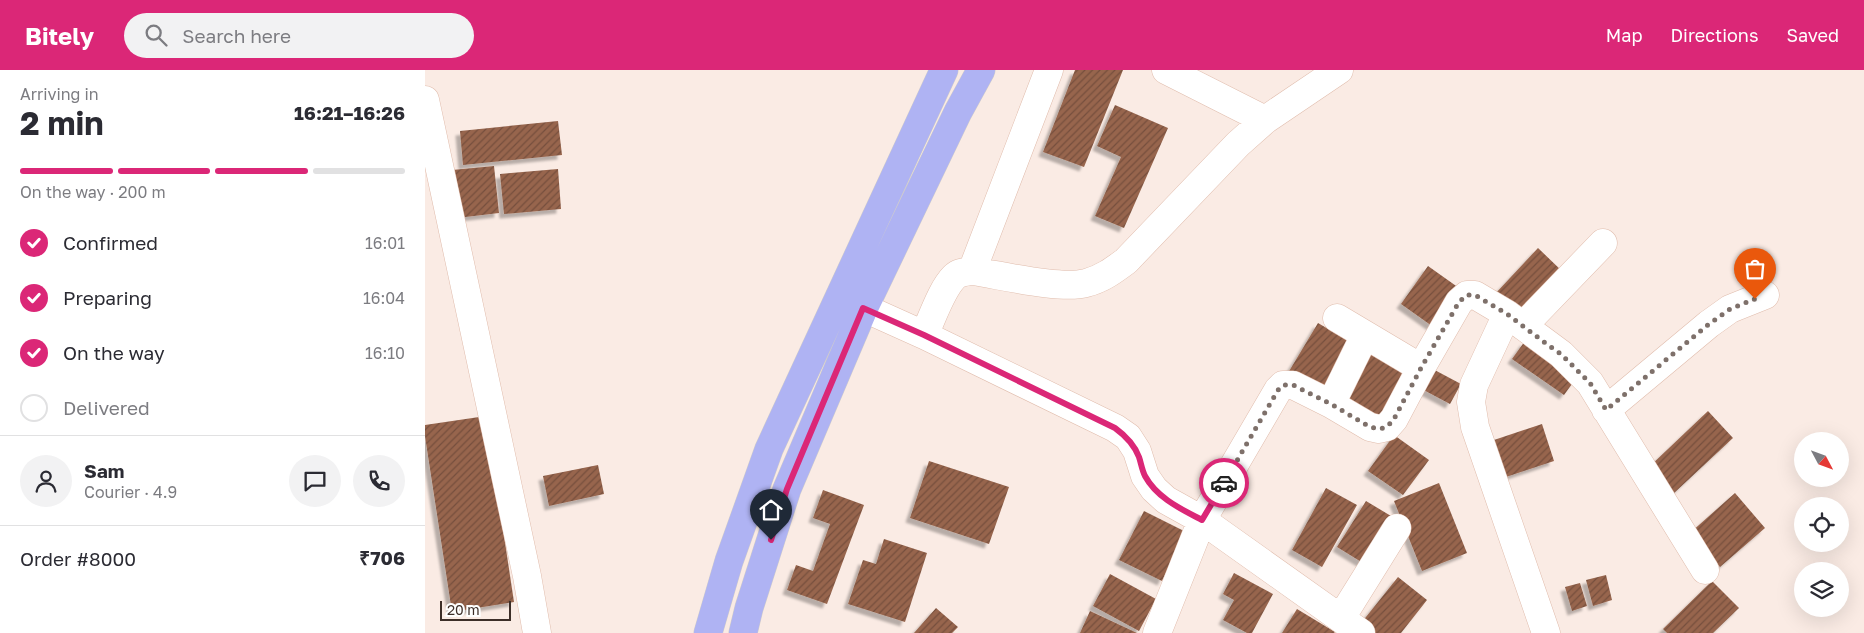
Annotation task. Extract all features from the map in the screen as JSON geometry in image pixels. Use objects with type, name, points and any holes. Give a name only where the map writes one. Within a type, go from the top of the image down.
[{"type":"main road","points":[[708,633],[729,561],[769,449],[944,70]]},
{"type":"main road","points":[[743,633],[749,608],[787,489],[863,308],[958,112],[981,70]]},
{"type":"street","points":[[972,271],[1049,70]]},
{"type":"street","points":[[1166,70],[1265,120]]},
{"type":"street","points":[[924,335],[946,288],[954,277],[962,272],[972,271],[1063,285],[1086,284],[1109,274],[1126,261],[1238,144],[1265,120],[1339,70]]},
{"type":"street","points":[[425,100],[525,566],[537,633]]},
{"type":"street","points":[[1546,633],[1475,427],[1471,402],[1474,385],[1515,320],[1603,243]]},
{"type":"street","points":[[1157,633],[1202,520],[1278,390],[1283,385],[1293,385],[1331,404],[1370,427],[1379,429],[1387,427],[1394,419],[1459,302],[1467,295],[1475,295],[1515,320],[1561,354],[1590,383],[1705,570]]},
{"type":"street","points":[[1606,410],[1709,324],[1730,309],[1765,296]]},
{"type":"street","points":[[863,308],[924,335],[1115,428],[1128,437],[1137,451],[1145,476],[1166,500],[1202,520],[1351,626],[1397,528]]},
{"type":"street","points":[[1337,318],[1421,368]]},
{"type":"street","points":[[1331,404],[1365,334]]},
{"type":"building","points":[[1075,70],[1123,70],[1084,167],[1043,152]]},
{"type":"building","points":[[1115,105],[1168,128],[1124,228],[1095,216],[1121,157],[1097,146]]},
{"type":"building","points":[[558,121],[562,155],[463,165],[460,131]]},
{"type":"building","points":[[494,166],[499,213],[457,218],[452,170]]},
{"type":"building","points":[[558,169],[561,209],[504,214],[500,174]]},
{"type":"building","points":[[1538,248],[1563,272],[1519,317],[1495,294]]},
{"type":"building","points":[[1428,266],[1459,288],[1432,326],[1401,304]]},
{"type":"building","points":[[1318,323],[1352,343],[1321,393],[1288,373]]},
{"type":"building","points":[[1525,341],[1577,377],[1564,395],[1512,359]]},
{"type":"building","points":[[1373,350],[1411,373],[1383,421],[1344,398]]},
{"type":"building","points":[[1429,367],[1461,384],[1450,404],[1418,387]]},
{"type":"building","points":[[1708,411],[1733,438],[1673,494],[1648,468]]},
{"type":"building","points":[[486,416],[514,602],[452,612],[425,436],[425,425]]},
{"type":"building","points":[[1542,424],[1554,461],[1506,477],[1494,440]]},
{"type":"building","points":[[1394,435],[1429,460],[1403,495],[1368,471]]},
{"type":"building","points":[[929,461],[1009,487],[989,544],[910,518]]},
{"type":"building","points":[[598,465],[604,494],[549,506],[543,476]]},
{"type":"building","points":[[1439,483],[1467,553],[1422,571],[1394,501]]},
{"type":"building","points":[[1326,488],[1357,505],[1322,567],[1292,550]]},
{"type":"building","points":[[823,490],[864,505],[827,604],[787,590],[796,565],[813,571],[830,524],[813,518]]},
{"type":"building","points":[[1735,493],[1765,528],[1720,567],[1690,533]]},
{"type":"building","points":[[1366,501],[1391,516],[1363,563],[1337,547]]},
{"type":"building","points":[[1144,511],[1186,532],[1162,581],[1119,560]]},
{"type":"building","points":[[884,539],[927,553],[905,622],[848,604],[863,560],[876,564]]},
{"type":"building","points":[[1234,573],[1273,594],[1252,633],[1247,633],[1223,620],[1234,600],[1223,594]]},
{"type":"building","points":[[1110,574],[1156,599],[1139,631],[1093,606]]},
{"type":"building","points":[[1606,575],[1612,600],[1593,606],[1586,580]]},
{"type":"building","points":[[1398,577],[1427,600],[1401,633],[1375,633],[1362,622]]},
{"type":"building","points":[[1712,581],[1739,608],[1713,633],[1667,633],[1663,629]]},
{"type":"building","points":[[1580,583],[1587,606],[1572,611],[1565,587]]},
{"type":"building","points":[[936,608],[958,627],[952,633],[914,633]]},
{"type":"building","points":[[1297,609],[1335,632],[1282,633]]},
{"type":"building","points":[[1090,611],[1137,633],[1080,633]]},
{"type":"way so far","points":[[1224,483],[1278,390],[1283,385],[1293,385],[1331,404],[1370,427],[1379,429],[1387,427],[1394,419],[1459,302],[1467,295],[1475,295],[1507,314],[1561,354],[1590,383],[1606,410],[1709,324],[1730,309],[1755,299]]},
{"type":"route","points":[[771,540],[787,489],[863,308],[924,335],[1115,428],[1128,437],[1137,451],[1145,476],[1155,489],[1166,500],[1202,520],[1224,483]]}]
